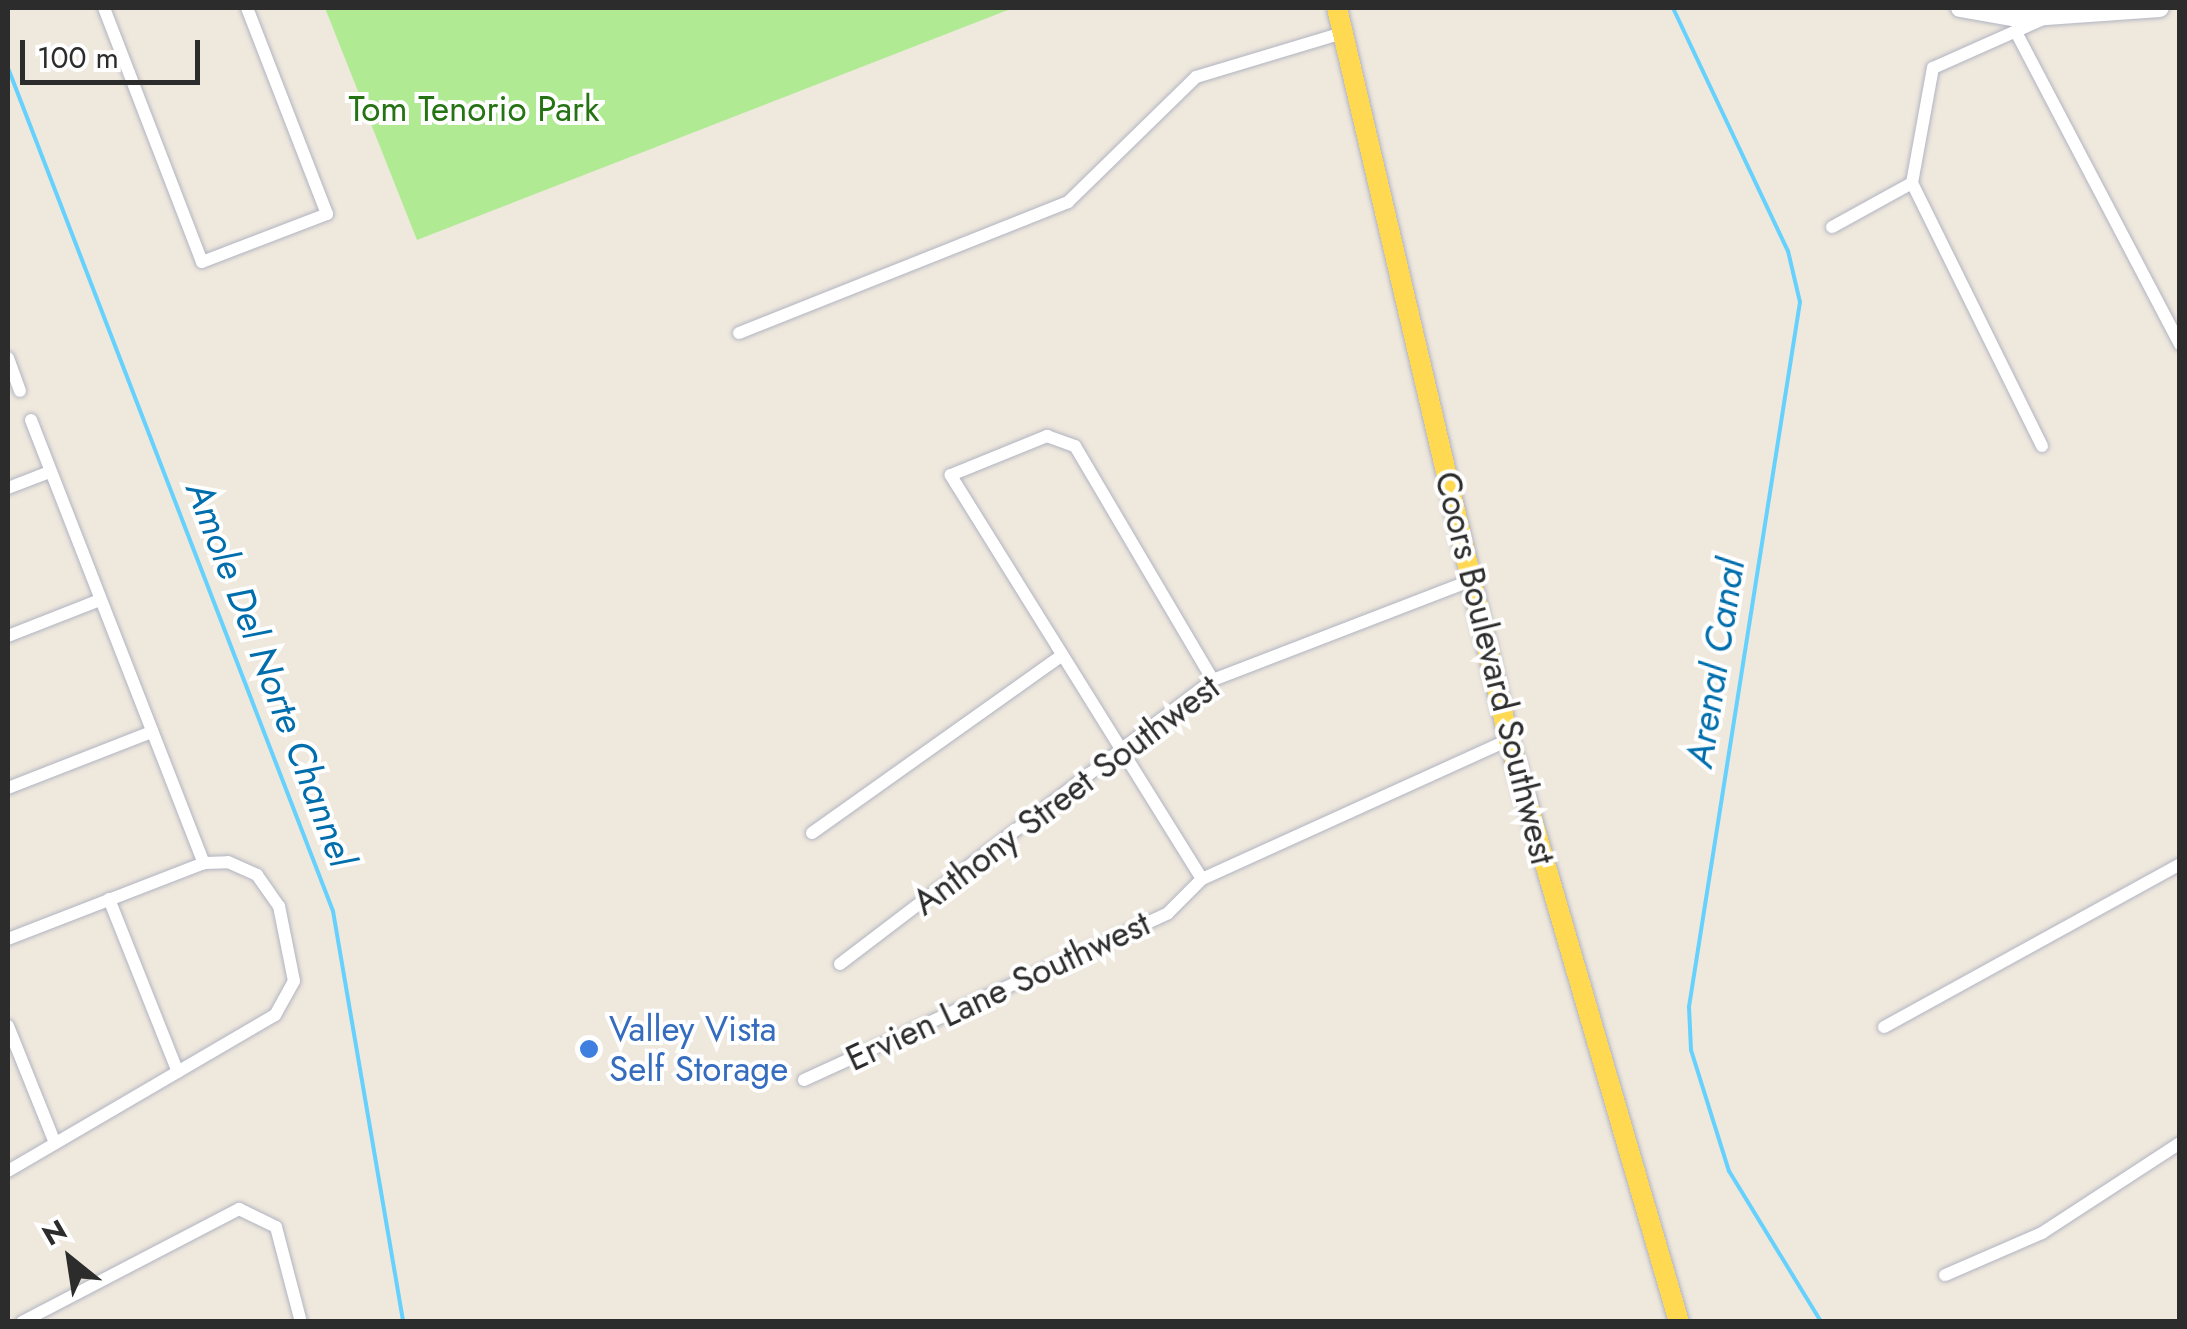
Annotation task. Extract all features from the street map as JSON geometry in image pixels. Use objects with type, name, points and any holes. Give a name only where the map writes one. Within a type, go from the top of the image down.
[{"type":"main road","name":"Coors Boulevard Southwest","points":[[1338,8],[1509,740],[1679,1322]]},
{"type":"street","points":[[104,8],[202,262],[326,214],[247,8]]},
{"type":"street","points":[[1960,8],[2045,18],[2160,8]]},
{"type":"street","points":[[2042,446],[1912,183],[1933,68],[2045,18]]},
{"type":"street","points":[[2016,32],[2180,346]]},
{"type":"street","points":[[739,333],[1068,202],[1196,78],[1343,33]]},
{"type":"street","points":[[1832,227],[1912,183]]},
{"type":"street","points":[[8,358],[20,391]]},
{"type":"street","points":[[31,420],[47,473],[204,863]]},
{"type":"street","points":[[1202,879],[951,475],[1047,436],[1076,446],[1213,680]]},
{"type":"street","points":[[8,488],[47,473]]},
{"type":"street","name":"Anthony Street Southwest","points":[[840,964],[1213,680],[1470,580]]},
{"type":"street","points":[[8,636],[100,600]]},
{"type":"street","points":[[812,833],[1061,656]]},
{"type":"street","points":[[8,788],[152,732]]},
{"type":"street","name":"Ervien Lane Southwest","points":[[804,1080],[1168,913],[1202,879],[1509,740]]},
{"type":"street","points":[[8,939],[204,863],[242,866],[267,886],[292,993],[275,1015],[8,1171]]},
{"type":"street","points":[[1884,1027],[2180,864]]},
{"type":"street","points":[[110,899],[178,1072]]},
{"type":"street","points":[[8,1026],[55,1143]]},
{"type":"street","points":[[1946,1276],[2042,1233],[2180,1143]]},
{"type":"street","points":[[26,1321],[224,1210],[257,1214],[284,1244],[300,1322]]},
{"type":"green space","name":"Tom Tenorio Park","points":[[325,8],[1013,8],[417,240]]},
{"type":"waterway","name":"Arenal Canal","points":[[1673,8],[1788,251],[1800,302],[1689,1007],[1691,1050],[1729,1171],[1821,1322]]},
{"type":"waterway","name":"Amole Del Norte Channel","points":[[8,68],[333,911],[403,1322]]},
{"type":"place","name":"Valley Vista Self Storage","points":[[589,1049]]}]
